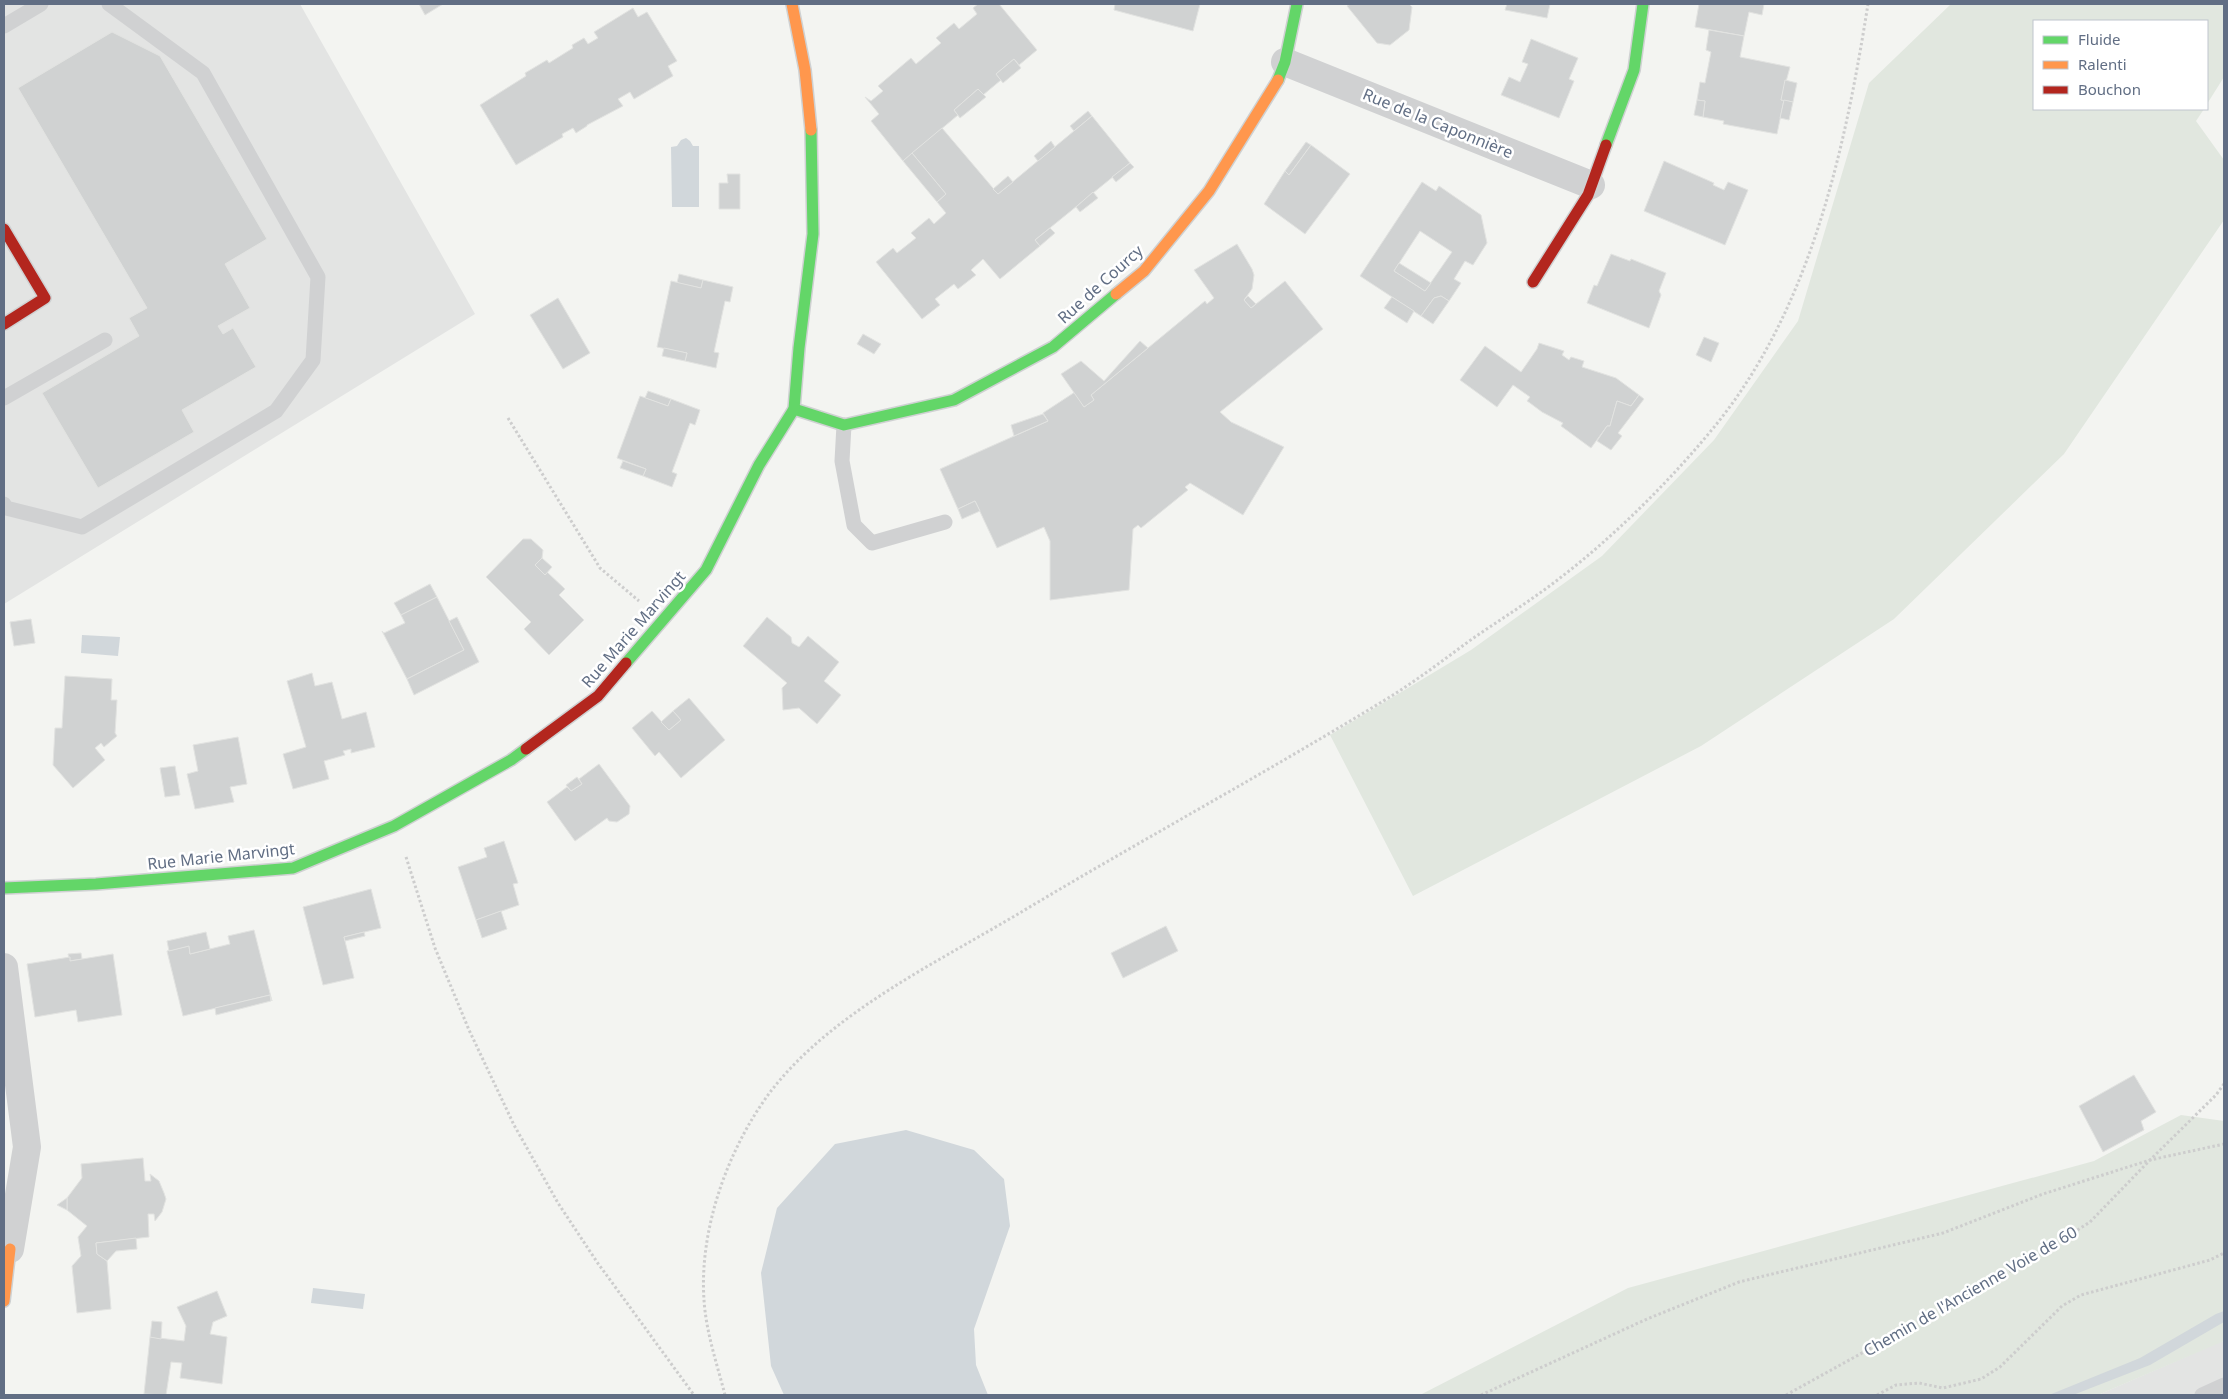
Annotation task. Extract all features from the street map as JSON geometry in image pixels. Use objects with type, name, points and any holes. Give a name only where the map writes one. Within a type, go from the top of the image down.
[{"type":"street","name":"Rue Marie Marvingt","points":[[4,888],[96,884],[293,868],[394,826],[510,760],[598,696],[706,570],[759,465],[794,409],[799,348],[813,234],[813,147],[805,70],[792,4]]},
{"type":"street","name":"Rue de Courcy","points":[[844,425],[954,400],[1053,347],[1144,271],[1209,190],[1278,81],[1285,62],[1298,4]]},
{"type":"street","points":[[1533,282],[1588,195],[1634,70],[1643,4]]},
{"type":"street","name":"Rue de la Caponnière","points":[[1285,62],[1591,185]]},
{"type":"street","points":[[4,229],[45,298],[4,324]]},
{"type":"street","points":[[794,409],[844,425]]},
{"type":"street","points":[[4,967],[27,1148],[10,1249],[4,1301]]},
{"type":"lane","points":[[4,26],[41,4]]},
{"type":"lane","points":[[4,504],[6,508],[82,527],[276,411],[313,360],[318,277],[203,72],[109,4]]},
{"type":"lane","points":[[4,398],[105,340]]},
{"type":"lane","points":[[844,425],[842,461],[854,526],[872,543],[945,522]]},
{"type":"lane","points":[[2202,1395],[2224,1385]]},
{"type":"path","points":[[725,1395],[704,1302],[704,1263],[708,1229],[719,1192],[734,1157],[751,1122],[772,1090],[826,1035],[870,1002],[1091,870],[1397,693],[1562,577],[1642,507],[1720,419],[1773,340],[1810,253],[1836,163],[1857,72],[1868,4]]},
{"type":"path","points":[[508,418],[600,568],[662,621]]},
{"type":"path","points":[[394,826],[412,873],[435,948],[469,1030],[514,1125],[558,1203],[597,1262],[694,1395]]},
{"type":"path","name":"Chemin de l'Ancienne Voie de 60","points":[[1786,1395],[2032,1259],[2090,1222],[2216,1095],[2224,1084]]},
{"type":"path","points":[[1482,1395],[1647,1319],[1739,1282],[1943,1233],[2044,1194],[2150,1160],[2224,1144]]},
{"type":"path","points":[[1876,1395],[1896,1384],[1919,1383],[1943,1388],[1981,1379],[2000,1367],[2062,1306],[2081,1296],[2210,1260],[2224,1253]]},
{"type":"shaded area","points":[[4,4],[300,4],[475,314],[4,604]]},
{"type":"shaded area","points":[[1951,4],[2224,4],[2224,77],[2208,102],[2208,20],[2033,20],[2033,110],[2203,110],[2196,121],[2224,160],[2224,220],[2064,454],[1894,619],[1701,746],[1413,896],[1330,735],[1471,650],[1602,556],[1714,440],[1798,321],[1869,83]]},
{"type":"shaded area","points":[[686,138],[693,146],[699,146],[699,207],[672,207],[671,147],[677,146],[681,140]]},
{"type":"shaded area","points":[[82,635],[120,637],[118,656],[81,653]]},
{"type":"shaded area","points":[[2181,1115],[2224,1121],[2224,1341],[2098,1395],[1420,1395],[1628,1288],[2094,1161]]},
{"type":"shaded area","points":[[906,1130],[974,1150],[1004,1179],[1010,1226],[974,1329],[976,1365],[988,1395],[784,1395],[771,1366],[761,1273],[777,1208],[835,1144]]},
{"type":"shaded area","points":[[313,1288],[365,1294],[363,1309],[311,1303]]},
{"type":"shaded area","points":[[2224,1311],[2224,1322],[2150,1365],[2073,1395],[2049,1395],[2140,1358]]},
{"type":"shaded area","points":[[2224,1341],[2224,1395],[2098,1395],[2220,1342]]},
{"type":"building","points":[[419,4],[443,4],[425,15]]},
{"type":"building","points":[[978,4],[999,4],[1037,50],[1019,65],[1014,59],[996,74],[1001,80],[983,95],[978,89],[954,110],[958,115],[903,161],[871,121],[879,114],[865,97],[871,101],[883,91],[878,86],[911,58],[916,64],[941,43],[936,38],[954,23],[959,29],[977,14],[973,8]]},
{"type":"building","points":[[1115,4],[1200,4],[1193,31],[1114,10]]},
{"type":"building","points":[[1350,4],[1409,4],[1412,7],[1409,30],[1390,45],[1377,43],[1347,6]]},
{"type":"building","points":[[1507,4],[1550,4],[1547,18],[1505,10]]},
{"type":"building","points":[[1699,4],[1764,4],[1762,15],[1749,12],[1744,36],[1695,27]]},
{"type":"building","points":[[633,8],[638,17],[647,12],[677,61],[668,66],[673,76],[634,99],[630,92],[618,99],[623,106],[576,133],[573,128],[562,134],[563,137],[516,165],[480,105],[526,76],[525,73],[547,60],[549,63],[573,48],[572,45],[584,38],[588,44],[598,38],[594,32]]},
{"type":"building","points":[[1709,30],[1744,36],[1740,57],[1790,67],[1781,100],[1784,100],[1777,134],[1723,124],[1724,121],[1703,117],[1705,101],[1697,100],[1700,82],[1705,83],[1711,52],[1706,50]]},
{"type":"building","points":[[112,32],[160,56],[267,239],[225,264],[250,308],[218,326],[223,334],[233,328],[256,367],[182,410],[194,432],[98,488],[42,393],[139,336],[129,318],[147,308],[18,88]]},
{"type":"building","points":[[1531,39],[1578,58],[1569,79],[1574,81],[1559,118],[1501,95],[1509,77],[1520,82],[1528,64],[1522,62]]},
{"type":"building","points":[[1014,59],[1021,68],[1003,83],[996,74]]},
{"type":"building","points":[[1785,80],[1797,83],[1793,102],[1781,100]]},
{"type":"building","points":[[978,89],[986,97],[960,118],[954,110]]},
{"type":"building","points":[[1697,100],[1705,101],[1703,117],[1694,115]]},
{"type":"building","points":[[1784,100],[1793,102],[1789,120],[1780,118]]},
{"type":"building","points":[[1088,111],[1092,116],[1074,131],[1070,126]]},
{"type":"building","points":[[1092,116],[1130,163],[1035,240],[1040,246],[1000,279],[983,259],[971,270],[976,275],[958,289],[954,284],[935,299],[940,305],[922,319],[876,262],[893,248],[897,253],[916,238],[911,233],[929,218],[934,224],[946,213],[937,202],[946,194],[912,153],[942,128],[998,194]]},
{"type":"building","points":[[1051,141],[1055,147],[1038,161],[1034,156]]},
{"type":"building","points":[[1306,142],[1311,145],[1289,175],[1285,171]]},
{"type":"building","points":[[1311,145],[1350,174],[1305,234],[1264,204],[1285,171],[1289,175]]},
{"type":"building","points":[[912,153],[946,194],[937,202],[903,161]]},
{"type":"building","points":[[1664,161],[1714,183],[1713,185],[1724,190],[1728,182],[1748,190],[1725,245],[1644,211]]},
{"type":"building","points":[[1130,163],[1134,167],[1116,182],[1112,177]]},
{"type":"building","points":[[727,174],[740,174],[740,209],[719,209],[719,183],[728,183]]},
{"type":"building","points":[[1008,176],[1013,182],[998,194],[993,189]]},
{"type":"building","points":[[1422,182],[1436,191],[1439,186],[1481,215],[1487,243],[1473,265],[1465,261],[1454,279],[1461,283],[1449,301],[1441,296],[1434,298],[1421,316],[1360,276]],"holes":[[[1420,231],[1452,252],[1425,291],[1394,271]]]},
{"type":"building","points":[[1093,192],[1098,198],[1080,212],[1076,207]]},
{"type":"building","points":[[1050,228],[1055,233],[1040,246],[1035,240]]},
{"type":"building","points":[[1237,244],[1254,275],[1252,289],[1244,300],[1251,308],[1285,281],[1323,329],[1220,412],[1231,422],[1284,447],[1243,515],[1190,483],[1185,487],[1188,490],[1141,528],[1138,525],[1133,529],[1129,590],[1050,600],[1050,541],[1044,527],[997,548],[975,501],[958,509],[940,469],[1048,421],[1043,413],[1075,392],[1084,407],[1094,400],[1091,395],[1205,301],[1207,304],[1214,298],[1194,270]]},
{"type":"building","points":[[1611,254],[1630,261],[1631,259],[1666,273],[1659,291],[1661,295],[1649,328],[1587,303],[1594,285],[1597,286]]},
{"type":"building","points":[[1399,263],[1431,283],[1425,291],[1394,271]]},
{"type":"building","points":[[679,274],[703,280],[701,288],[677,283]]},
{"type":"building","points":[[703,280],[733,287],[730,302],[725,301],[714,352],[719,353],[716,368],[685,361],[687,353],[657,347],[671,281],[701,288]]},
{"type":"building","points":[[1248,296],[1256,304],[1251,308],[1244,300]]},
{"type":"building","points":[[1441,296],[1449,301],[1433,324],[1421,316],[1434,298]]},
{"type":"building","points":[[1392,297],[1414,311],[1407,323],[1384,308]]},
{"type":"building","points":[[558,298],[590,353],[563,369],[530,315]]},
{"type":"building","points":[[863,334],[881,344],[874,354],[857,344]]},
{"type":"building","points":[[1704,337],[1719,343],[1711,362],[1696,355]]},
{"type":"building","points":[[1140,341],[1148,348],[1091,395],[1094,400],[1084,407],[1061,374],[1081,361],[1104,381]]},
{"type":"building","points":[[1539,343],[1564,351],[1562,355],[1569,360],[1571,357],[1584,361],[1582,367],[1616,378],[1639,395],[1631,406],[1617,401],[1610,426],[1607,426],[1591,448],[1561,426],[1563,423],[1542,412],[1527,401],[1530,397],[1513,385],[1497,407],[1460,380],[1485,346],[1521,372]]},
{"type":"building","points":[[664,348],[687,353],[685,361],[662,356]]},
{"type":"building","points":[[648,391],[671,399],[668,406],[645,398]]},
{"type":"building","points":[[1639,395],[1644,399],[1618,433],[1622,436],[1611,450],[1597,441],[1607,426],[1610,426],[1617,401],[1631,406]]},
{"type":"building","points":[[640,396],[668,406],[671,399],[700,410],[695,425],[690,423],[672,472],[677,474],[672,487],[643,476],[646,469],[617,458]]},
{"type":"building","points":[[1043,414],[1048,421],[1014,436],[1011,425]]},
{"type":"building","points":[[623,461],[646,469],[643,476],[620,468]]},
{"type":"building","points":[[975,501],[980,511],[962,519],[958,509]]},
{"type":"building","points":[[523,539],[531,539],[543,550],[542,558],[535,565],[545,575],[547,572],[565,589],[559,595],[584,620],[549,655],[524,629],[531,622],[486,577]]},
{"type":"building","points":[[542,558],[552,567],[545,575],[535,565]]},
{"type":"building","points":[[430,584],[437,597],[401,615],[394,603]]},
{"type":"building","points":[[437,597],[464,650],[407,679],[382,631],[384,633],[405,623],[401,615]]},
{"type":"building","points":[[457,617],[479,662],[414,695],[407,679],[464,650],[449,621]]},
{"type":"building","points":[[767,617],[791,637],[792,643],[799,647],[808,636],[839,662],[824,681],[841,695],[817,724],[799,708],[783,710],[782,688],[787,683],[743,646]]},
{"type":"building","points":[[31,619],[35,643],[14,646],[10,622]]},
{"type":"building","points":[[312,673],[315,686],[332,682],[342,719],[366,712],[375,747],[351,753],[351,749],[343,751],[345,755],[324,761],[329,779],[293,789],[283,754],[306,747],[287,681]]},
{"type":"building","points":[[65,676],[112,679],[111,700],[117,700],[115,733],[117,736],[104,747],[101,743],[95,748],[105,760],[73,788],[53,765],[55,728],[62,728]]},
{"type":"building","points":[[689,698],[725,740],[681,778],[659,752],[655,756],[632,728],[652,711],[669,730],[681,720],[673,711]]},
{"type":"building","points":[[673,711],[681,720],[669,730],[661,722]]},
{"type":"building","points":[[238,737],[247,784],[230,787],[234,802],[195,809],[187,774],[198,771],[193,745]]},
{"type":"building","points":[[599,764],[630,806],[629,814],[617,822],[609,821],[607,818],[575,841],[547,802],[567,787],[571,791],[582,784],[579,779]]},
{"type":"building","points":[[175,766],[180,795],[165,797],[160,768]]},
{"type":"building","points":[[577,777],[582,784],[571,791],[566,785]]},
{"type":"building","points":[[504,841],[518,883],[513,884],[519,905],[476,920],[458,867],[487,857],[484,848]]},
{"type":"building","points":[[371,889],[381,928],[344,937],[354,978],[323,985],[303,907]]},
{"type":"building","points":[[501,911],[507,929],[482,938],[476,920]]},
{"type":"building","points":[[1166,926],[1178,951],[1123,978],[1111,953]]},
{"type":"building","points":[[254,930],[272,1001],[270,995],[183,1016],[167,951],[189,946],[190,954],[230,944],[228,936]]},
{"type":"building","points":[[206,932],[210,949],[190,954],[189,946],[169,951],[167,941]]},
{"type":"building","points":[[364,932],[365,936],[345,941],[344,937]]},
{"type":"building","points":[[81,953],[82,959],[70,961],[68,954]]},
{"type":"building","points":[[113,954],[122,1015],[78,1022],[76,1010],[35,1017],[27,964],[70,957],[70,961]]},
{"type":"building","points":[[270,995],[271,1001],[216,1015],[215,1008]]},
{"type":"building","points":[[2134,1075],[2156,1112],[2141,1121],[2144,1130],[2103,1152],[2079,1106]]},
{"type":"building","points":[[143,1158],[145,1181],[151,1181],[150,1174],[159,1181],[164,1193],[166,1199],[162,1212],[155,1221],[154,1214],[148,1214],[149,1237],[96,1243],[97,1254],[107,1261],[111,1309],[77,1313],[72,1266],[81,1256],[78,1237],[87,1226],[67,1210],[67,1198],[82,1178],[81,1164]]},
{"type":"building","points":[[67,1198],[67,1210],[57,1205]]},
{"type":"building","points":[[136,1238],[137,1249],[116,1251],[107,1261],[97,1254],[96,1243]]},
{"type":"building","points":[[217,1291],[227,1316],[213,1322],[210,1334],[227,1337],[222,1384],[180,1378],[182,1363],[171,1362],[166,1395],[144,1394],[150,1337],[184,1341],[186,1326],[177,1307]]},
{"type":"building","points":[[152,1321],[162,1322],[161,1339],[150,1337]]},
{"type":"traffic: fast","points":[[1278,80],[1285,62],[1297,4]]},
{"type":"traffic: fast","points":[[1606,145],[1634,70],[1643,4]]},
{"type":"traffic: fast","points":[[626,663],[706,570],[759,465],[794,409],[799,348],[813,234],[811,130]]},
{"type":"traffic: fast","points":[[794,409],[844,425],[954,400],[1053,347],[1116,294]]},
{"type":"traffic: fast","points":[[4,888],[96,884],[293,868],[394,826],[511,760],[526,749]]},
{"type":"traffic: slow","points":[[792,4],[805,70],[811,130]]},
{"type":"traffic: slow","points":[[1116,294],[1144,271],[1209,191],[1278,80]]},
{"type":"traffic: slow","points":[[4,1301],[10,1249]]},
{"type":"traffic: jam","points":[[1533,282],[1588,195],[1606,145]]},
{"type":"traffic: jam","points":[[4,229],[45,298],[4,324]]},
{"type":"traffic: jam","points":[[526,749],[598,696],[626,663]]}]
